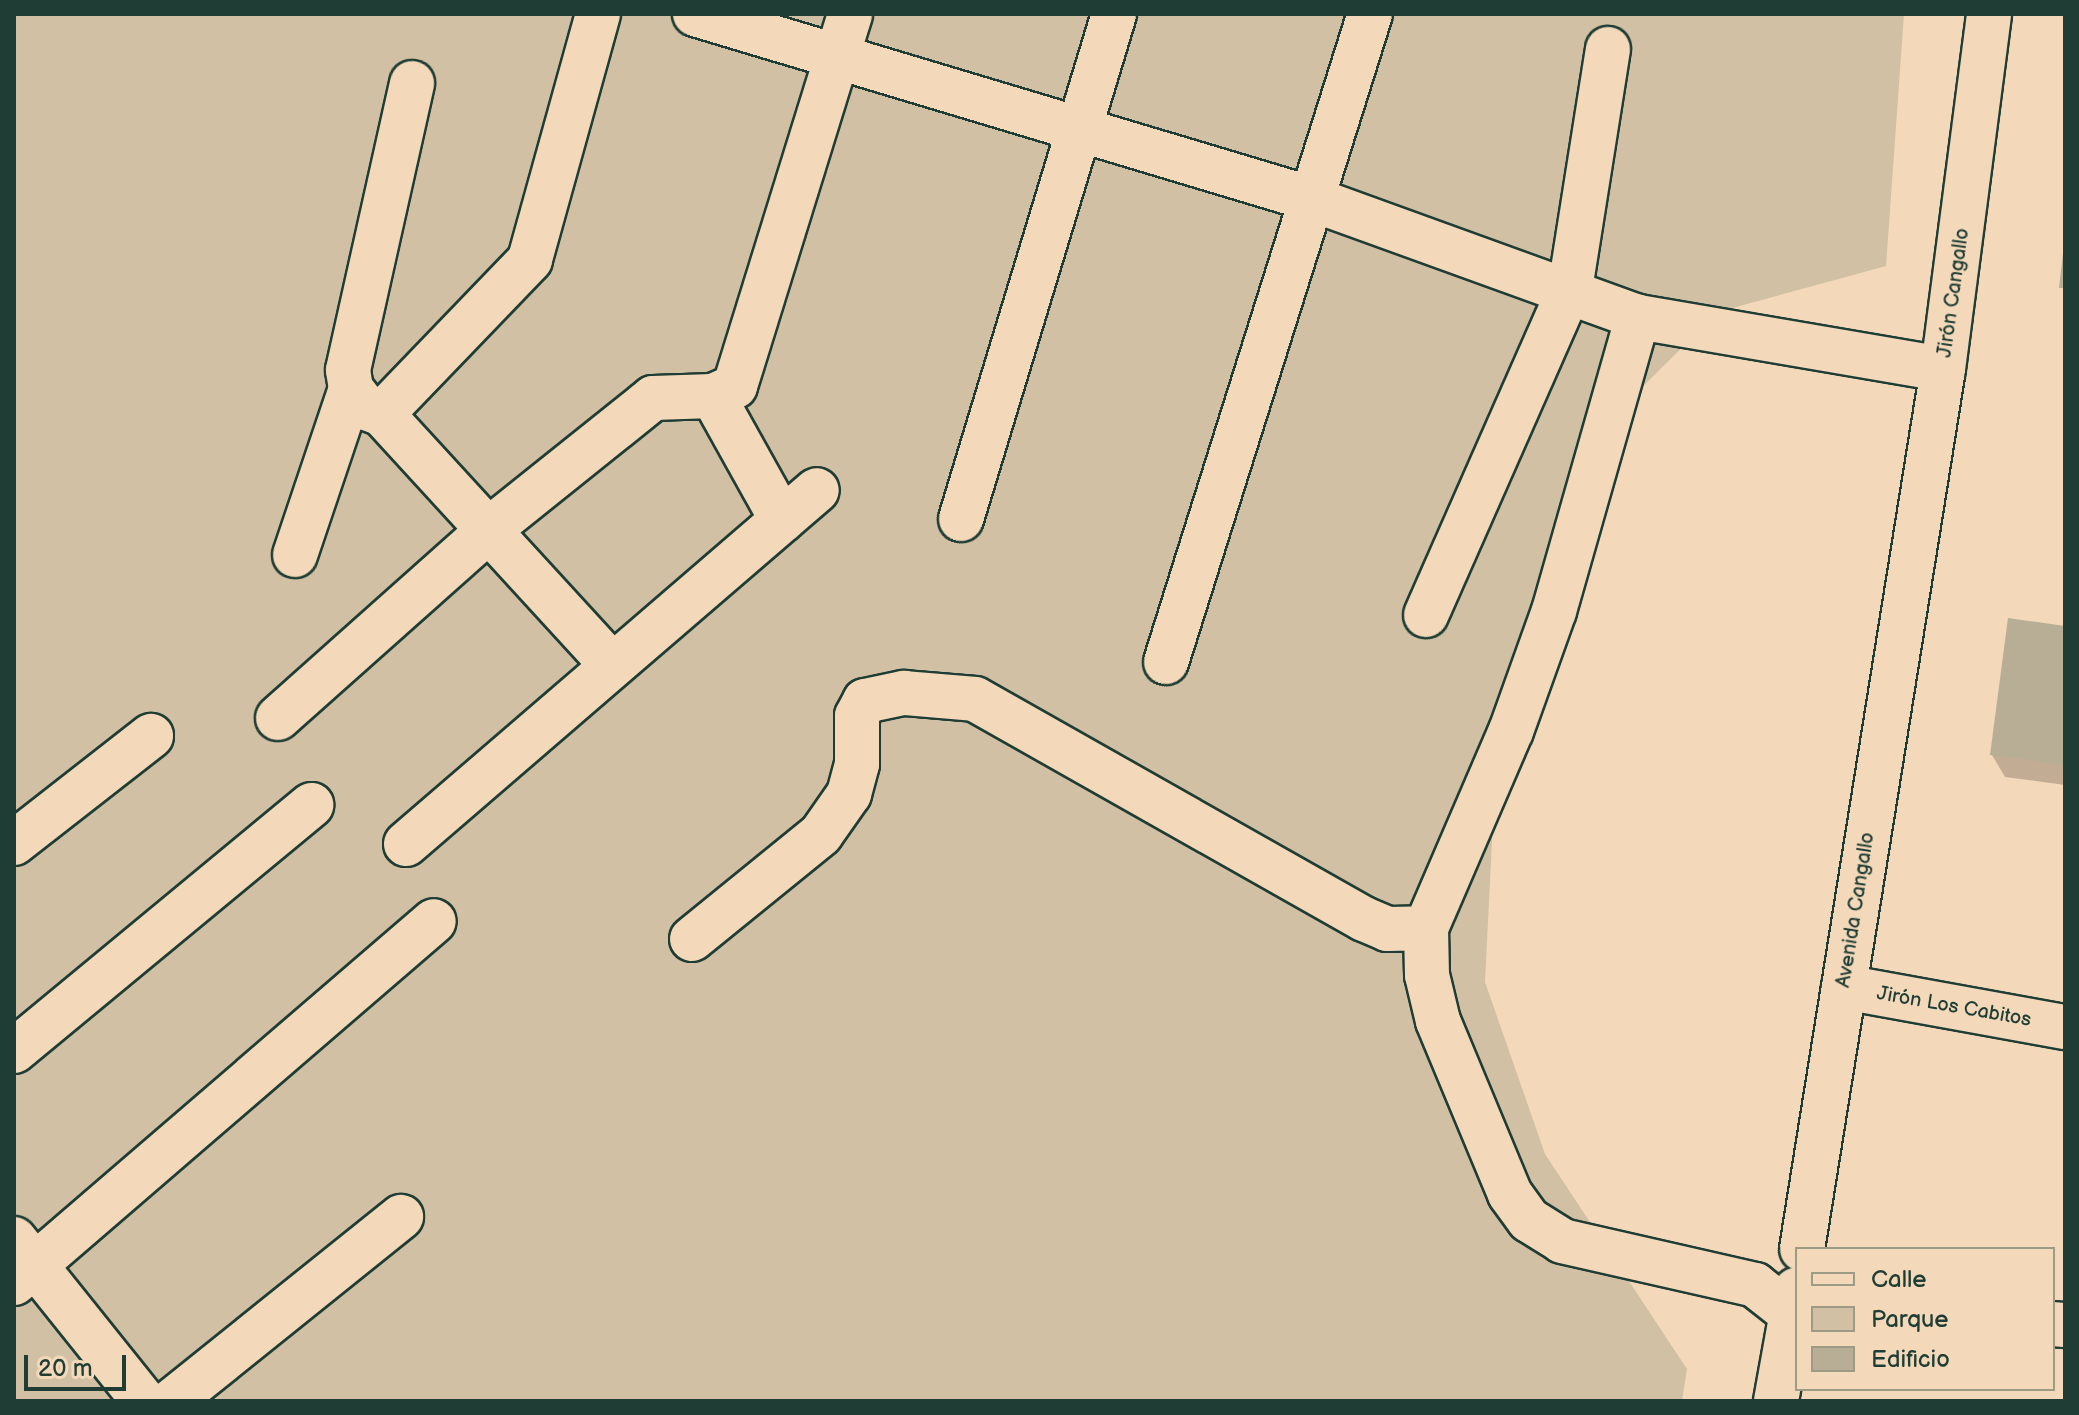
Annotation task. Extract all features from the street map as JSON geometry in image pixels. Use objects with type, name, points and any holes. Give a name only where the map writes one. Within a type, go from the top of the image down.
[{"type":"street","points":[[295,555],[366,402],[530,260],[598,14]]},
{"type":"street","points":[[695,14],[1312,199],[1570,289],[1638,317],[1943,369]]},
{"type":"street","points":[[278,718],[491,528],[653,398],[713,396],[735,386],[850,14]]},
{"type":"street","points":[[961,519],[1114,14]]},
{"type":"street","points":[[1166,662],[1370,14]]},
{"type":"street","name":"Jirón Cangallo","points":[[1912,571],[1943,369],[1989,14]]},
{"type":"street","points":[[1426,615],[1570,289],[1608,49]]},
{"type":"street","points":[[412,83],[348,370],[366,402],[491,528],[611,664]]},
{"type":"street","points":[[1638,317],[1554,611],[1511,731],[1426,928],[1427,975],[1438,1021],[1510,1194],[1529,1220],[1562,1241],[1755,1285],[1795,1307],[1776,1401]]},
{"type":"street","points":[[713,396],[782,520]]},
{"type":"street","points":[[406,844],[611,664],[817,490]]},
{"type":"street","name":"Avenida Cangallo","points":[[1802,1247],[1912,571]]},
{"type":"street","points":[[692,939],[821,834],[849,794],[857,764],[857,716],[865,701],[904,693],[975,699],[1364,919],[1387,929],[1426,928]]},
{"type":"street","points":[[14,843],[151,736]]},
{"type":"street","points":[[14,1051],[311,805]]},
{"type":"street","points":[[144,1401],[21,1262],[434,921]]},
{"type":"street","name":"Jirón Los Cabitos","points":[[1844,987],[2065,1027]]},
{"type":"street","points":[[172,1401],[401,1217]]},
{"type":"green space","points":[[14,14],[1904,14],[1886,266],[1718,312],[1616,413],[1496,761],[1485,982],[1545,1154],[1687,1369],[1682,1401],[14,1401]]},
{"type":"building","points":[[2063,253],[2065,288],[2059,288]]},
{"type":"building","points":[[2008,618],[2065,626],[2065,765],[1990,755]]}]
